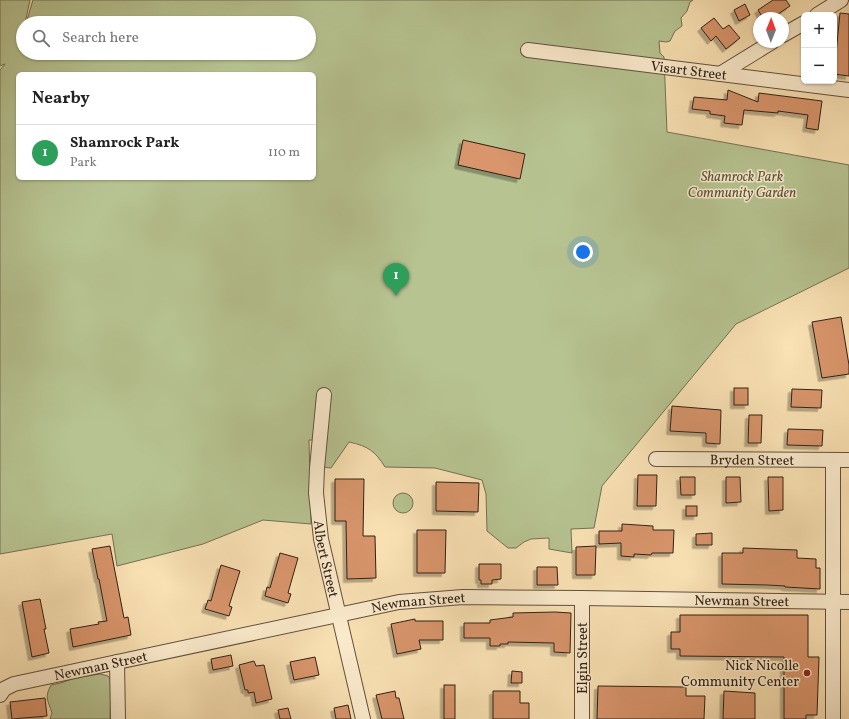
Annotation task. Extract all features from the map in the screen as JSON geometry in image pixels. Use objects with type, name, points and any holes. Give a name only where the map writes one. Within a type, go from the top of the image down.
[{"type":"street","points":[[821,12],[841,0]]},
{"type":"street","points":[[789,32],[801,25]]},
{"type":"street","points":[[720,74],[762,48]]},
{"type":"street","name":"Visart Street","points":[[528,50],[849,90]]},
{"type":"street","name":"Albert Street","points":[[324,394],[317,468],[318,516],[321,539],[363,719]]},
{"type":"street","name":"Bryden Street","points":[[656,460],[849,460]]},
{"type":"street","points":[[833,460],[833,719]]},
{"type":"street","name":"Newman Street","points":[[0,695],[4,689],[14,684],[399,602],[463,597],[849,602]]},
{"type":"street","name":"Elgin Street","points":[[582,598],[582,719]]},
{"type":"street","points":[[117,662],[118,719]]},
{"type":"green space","name":"Shamrock Park Community Garden","points":[[0,0],[30,0],[27,16],[16,16],[16,60],[316,60],[316,16],[28,16],[33,0],[693,0],[690,2],[687,11],[681,18],[682,26],[675,31],[670,41],[659,41],[660,53],[664,57],[667,132],[849,165],[849,268],[736,324],[602,486],[594,528],[571,529],[572,553],[549,549],[549,538],[531,539],[516,548],[508,548],[487,531],[486,494],[482,480],[435,468],[385,467],[378,457],[366,447],[349,442],[331,468],[323,467],[324,440],[309,440],[311,524],[263,520],[203,544],[117,566],[112,534],[0,554],[0,70],[5,64],[0,66]]},
{"type":"green space","points":[[403,493],[410,496],[413,503],[410,510],[403,513],[396,510],[393,503],[396,496]]},
{"type":"green space","points":[[100,674],[108,676],[111,680],[110,719],[50,719],[52,713],[47,696],[51,685],[74,678]]},
{"type":"building","points":[[773,0],[786,0],[790,6],[781,12],[759,12],[758,10]]},
{"type":"building","points":[[745,4],[750,15],[739,21],[734,10]]},
{"type":"building","points":[[840,13],[849,14],[849,76],[837,74],[837,44]]},
{"type":"building","points":[[714,18],[723,29],[729,25],[740,38],[726,49],[716,36],[711,41],[701,28]]},
{"type":"building","points":[[728,90],[758,102],[759,93],[822,101],[818,130],[806,128],[808,115],[778,111],[778,113],[744,110],[742,125],[724,123],[725,116],[710,114],[710,111],[692,109],[694,97],[727,100]]},
{"type":"building","points":[[463,140],[525,154],[520,179],[458,165]]},
{"type":"building","points":[[841,317],[849,365],[849,374],[822,378],[812,322]]},
{"type":"building","points":[[734,388],[748,388],[748,405],[734,405]]},
{"type":"building","points":[[792,389],[822,390],[821,408],[791,407]]},
{"type":"building","points":[[672,406],[721,410],[720,444],[706,443],[706,433],[670,431]]},
{"type":"building","points":[[749,415],[762,415],[761,443],[748,443]]},
{"type":"building","points":[[788,429],[823,430],[822,446],[787,445]]},
{"type":"building","points":[[638,475],[657,475],[656,506],[637,506]]},
{"type":"building","points":[[680,477],[695,477],[695,495],[681,495]]},
{"type":"building","points":[[726,477],[740,477],[741,502],[726,503]]},
{"type":"building","points":[[768,477],[783,477],[783,510],[769,511]]},
{"type":"building","points":[[335,479],[364,479],[363,536],[375,536],[376,578],[347,579],[346,521],[335,521]]},
{"type":"building","points":[[436,482],[479,483],[478,512],[436,511]]},
{"type":"building","points":[[686,506],[697,506],[697,516],[686,516]]},
{"type":"building","points":[[622,524],[653,526],[653,530],[674,530],[673,553],[652,553],[651,555],[634,554],[634,557],[621,556],[621,543],[599,544],[599,531],[622,531]]},
{"type":"building","points":[[417,530],[446,530],[445,573],[417,573]]},
{"type":"building","points":[[712,533],[712,545],[696,545],[696,534]]},
{"type":"building","points":[[110,546],[124,618],[128,617],[131,635],[73,647],[70,629],[99,624],[98,622],[107,621],[92,549]]},
{"type":"building","points":[[596,546],[595,575],[576,575],[576,547]]},
{"type":"building","points":[[743,548],[797,550],[797,558],[816,559],[816,568],[820,568],[820,589],[767,585],[722,584],[722,553],[743,553]]},
{"type":"building","points":[[280,553],[298,558],[288,593],[291,594],[288,603],[265,596],[267,587],[270,588]]},
{"type":"building","points":[[479,564],[501,564],[501,579],[492,580],[492,584],[481,584],[481,580],[479,580]]},
{"type":"building","points":[[221,565],[240,571],[229,606],[232,607],[229,616],[205,609],[208,600],[211,601]]},
{"type":"building","points":[[537,567],[557,567],[558,585],[537,585]]},
{"type":"building","points":[[40,599],[49,653],[32,657],[22,602]]},
{"type":"building","points":[[513,613],[571,613],[570,653],[554,652],[554,643],[508,642],[508,644],[500,644],[500,646],[490,646],[490,638],[464,638],[464,623],[490,623],[490,620],[513,617]]},
{"type":"building","points":[[680,615],[808,615],[808,657],[819,657],[817,715],[806,715],[806,719],[784,719],[784,657],[680,656],[680,649],[671,649],[671,632],[680,632]]},
{"type":"building","points":[[415,619],[415,621],[443,621],[443,640],[419,640],[421,649],[397,654],[391,624]]},
{"type":"building","points":[[231,655],[233,666],[213,670],[211,659]]},
{"type":"building","points":[[315,657],[319,675],[294,680],[290,662]]},
{"type":"building","points":[[254,661],[256,666],[264,665],[272,699],[256,703],[254,692],[248,693],[248,690],[245,690],[239,665]]},
{"type":"building","points":[[512,671],[522,672],[522,683],[511,683]]},
{"type":"building","points":[[444,685],[455,685],[455,719],[444,719]]},
{"type":"building","points":[[598,686],[686,687],[686,696],[705,696],[704,719],[597,719]]},
{"type":"building","points":[[395,691],[396,698],[399,698],[404,719],[382,719],[376,695]]},
{"type":"building","points":[[493,691],[520,691],[520,703],[529,703],[529,719],[493,719]]},
{"type":"building","points":[[724,691],[755,693],[755,719],[723,719]]},
{"type":"building","points":[[45,698],[47,716],[12,719],[10,702]]},
{"type":"building","points":[[348,705],[351,719],[336,719],[334,708]]},
{"type":"building","points":[[288,708],[291,719],[280,719],[278,710]]},
{"type":"place","name":"Shamrock Park","points":[[396,296]]},
{"type":"place","name":"Nick Nicolle Community Center","points":[[807,673]]}]
